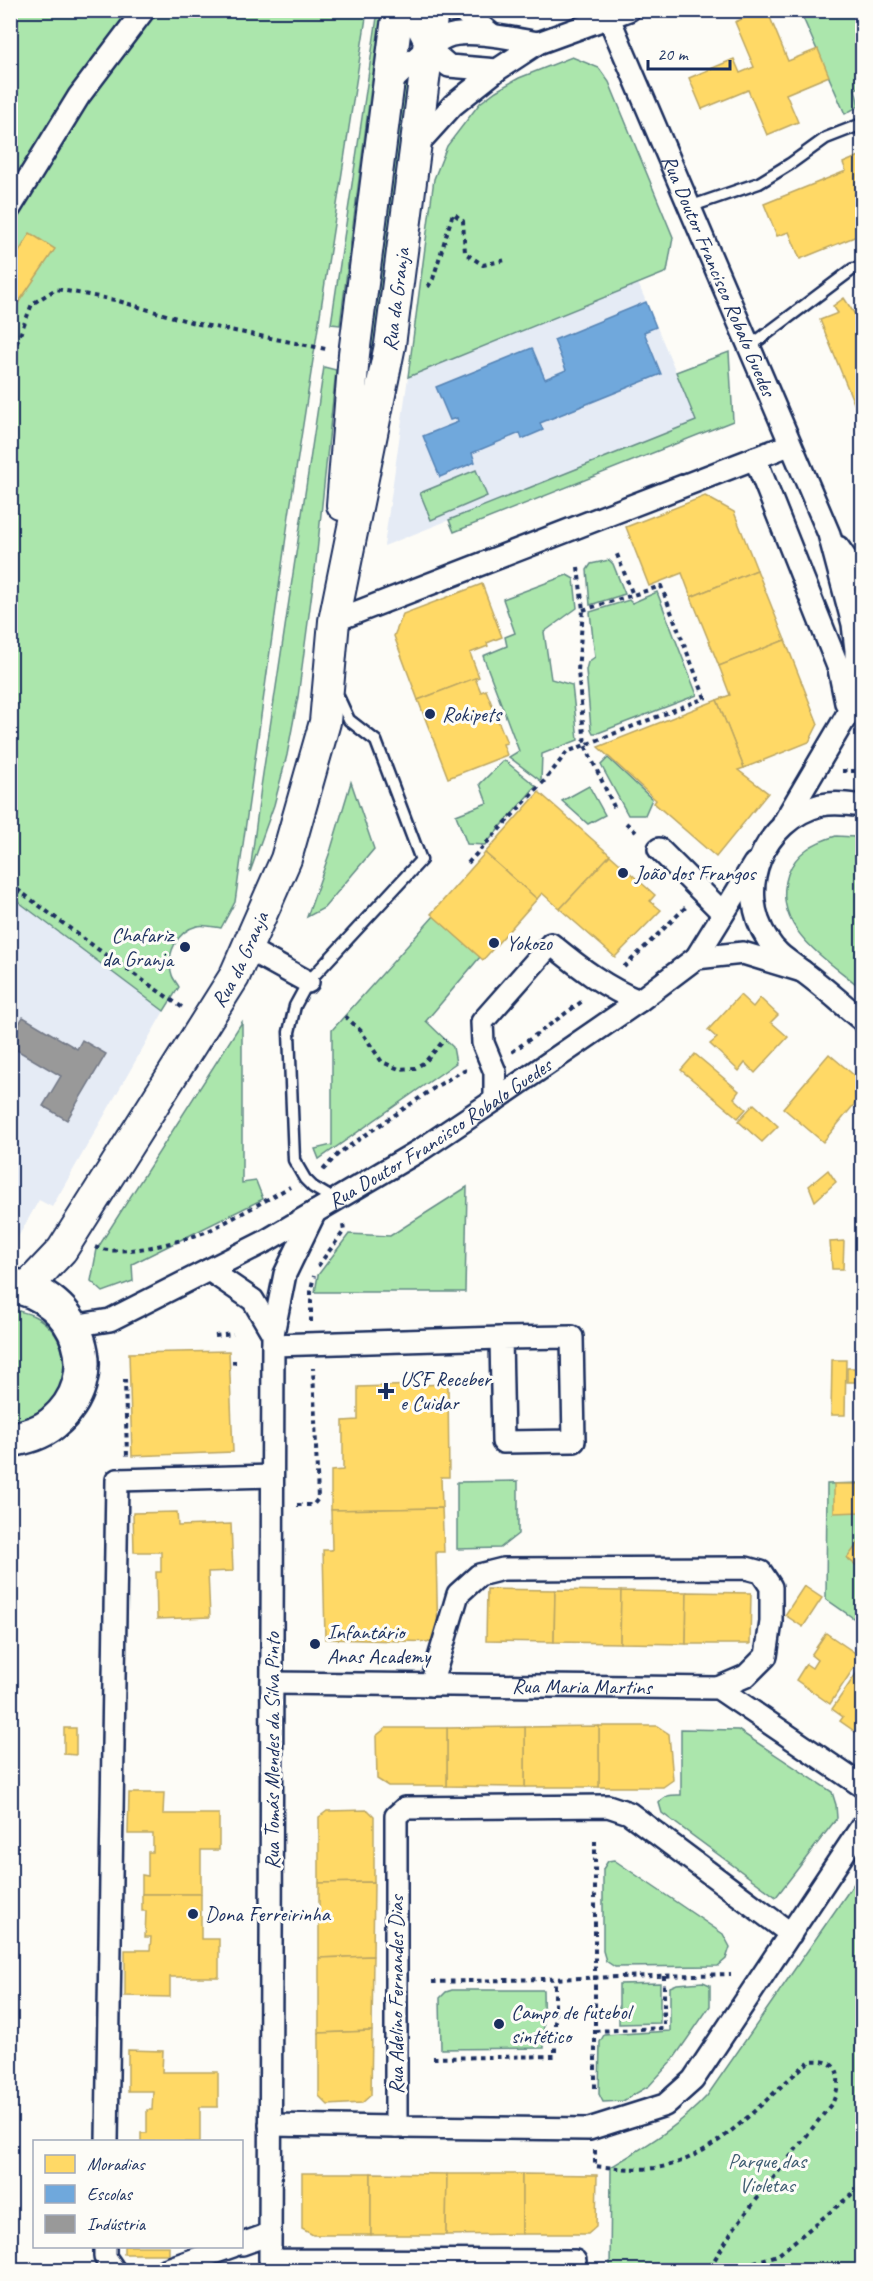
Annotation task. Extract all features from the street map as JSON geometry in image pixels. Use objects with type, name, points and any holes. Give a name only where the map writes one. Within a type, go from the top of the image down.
[{"type":"main road","name":"Rua da Granja","points":[[342,584],[341,527],[354,354],[398,10]]},
{"type":"main road","name":"Rua da Granja","points":[[19,1286],[62,1250],[234,977],[286,859],[325,722],[334,621],[390,345],[433,10]]},
{"type":"main road","points":[[10,1440],[32,1436],[53,1423],[69,1405],[79,1383],[81,1359],[79,1342],[64,1315],[62,1250]]},
{"type":"main road","points":[[19,1286],[64,1315]]},
{"type":"street","points":[[10,208],[79,96],[144,10]]},
{"type":"street","points":[[413,10],[413,18],[428,48],[449,66],[498,70]]},
{"type":"street","points":[[461,10],[491,34]]},
{"type":"street","points":[[415,147],[453,105],[538,43],[628,10]]},
{"type":"street","name":"Rua Doutor Francisco Robalo Guedes","points":[[609,18],[789,445],[829,534],[853,624],[856,650],[856,677],[847,715]]},
{"type":"street","points":[[389,84],[428,48],[448,36],[491,34],[538,43]]},
{"type":"street","points":[[334,621],[789,445]]},
{"type":"street","points":[[755,458],[839,669],[845,689],[847,715]]},
{"type":"street","name":"Rua Doutor Francisco Robalo Guedes","points":[[829,534],[862,581]]},
{"type":"street","points":[[696,958],[770,840],[781,827],[847,715],[862,699]]},
{"type":"street","points":[[781,827],[807,810],[824,805],[841,803],[862,806]]},
{"type":"street","points":[[659,849],[723,913]]},
{"type":"street","points":[[761,854],[754,877],[754,902],[759,922],[768,941],[783,958],[862,1020]]},
{"type":"street","points":[[495,1100],[495,1072],[492,1060],[483,1043],[482,1022],[551,944],[581,969],[619,993],[639,1001]]},
{"type":"street","points":[[246,948],[308,982]]},
{"type":"street","points":[[696,958],[743,953],[802,971]]},
{"type":"street","name":"Rua Doutor Francisco Robalo Guedes","points":[[64,1315],[110,1320],[266,1241],[422,1149],[639,1001],[696,958]]},
{"type":"street","name":"Rua Tomás Mendes da Silva Pinto","points":[[315,1212],[285,1274],[273,1339],[270,2260],[575,2261]]},
{"type":"street","points":[[209,1270],[253,1300],[273,1339],[572,1337],[574,1442],[503,1442],[501,1338]]},
{"type":"street","points":[[81,1359],[110,1320]]},
{"type":"street","points":[[107,2140],[117,1480],[272,1476]]},
{"type":"street","points":[[431,1684],[458,1593],[479,1575],[503,1569],[746,1568],[761,1572],[771,1587],[771,1622],[766,1656],[746,1676],[718,1688]]},
{"type":"street","name":"Rua Maria Martins","points":[[272,1683],[718,1688]]},
{"type":"street","points":[[718,1688],[862,1786]]},
{"type":"street","name":"Rua Adelino Fernandes Dias","points":[[396,2127],[396,1816],[405,1808],[608,1806],[629,1813],[790,1934]]},
{"type":"street","points":[[270,2125],[589,2129],[665,2105],[693,2080],[862,1826]]},
{"type":"street","points":[[243,2244],[270,2234]]},
{"type":"street","points":[[105,2248],[105,2257],[114,2271]]},
{"type":"street","points":[[165,2271],[230,2248]]},
{"type":"lane","points":[[689,207],[759,183],[826,138],[862,124]]},
{"type":"lane","points":[[749,347],[853,269],[862,269]]},
{"type":"lane","points":[[330,678],[349,720],[376,741],[421,860],[308,982],[295,1006],[289,1032],[294,1160],[313,1187],[335,1200]]},
{"type":"path","points":[[424,293],[433,279],[453,213],[463,221],[465,253],[483,265],[506,260]]},
{"type":"path","points":[[10,360],[32,304],[56,289],[115,300],[194,323],[354,354]]},
{"type":"path","points":[[616,552],[633,595]]},
{"type":"path","points":[[578,567],[583,609],[578,671],[585,745],[616,811]]},
{"type":"path","points":[[468,863],[546,779],[567,752],[705,698],[661,586],[583,609]]},
{"type":"path","points":[[831,771],[862,771]]},
{"type":"path","points":[[626,823],[638,834]]},
{"type":"path","points":[[10,884],[99,950],[204,1023]]},
{"type":"path","points":[[618,972],[679,915],[701,890]]},
{"type":"path","points":[[314,1174],[323,1170],[339,1153],[437,1086],[459,1073],[511,1052],[591,994]]},
{"type":"path","points":[[345,1016],[361,1031],[382,1062],[399,1069],[415,1068],[425,1062],[433,1056],[445,1039]]},
{"type":"path","points":[[97,1249],[135,1251],[210,1230],[293,1186]]},
{"type":"path","points":[[311,1330],[311,1289],[314,1272],[345,1230],[344,1225]]},
{"type":"path","points":[[215,1336],[233,1334]]},
{"type":"path","points":[[290,1505],[313,1505],[318,1499],[313,1357]]},
{"type":"path","points":[[234,1360],[234,1369]]},
{"type":"path","points":[[125,1379],[127,1464]]},
{"type":"path","points":[[595,1841],[595,2088]]},
{"type":"path","points":[[432,1982],[731,1974]]},
{"type":"path","points":[[595,2031],[664,2028],[664,1976]]},
{"type":"path","points":[[433,2058],[555,2056],[555,1980]]},
{"type":"path","points":[[595,2146],[595,2166],[656,2168],[691,2157],[743,2123],[810,2061],[823,2059],[833,2065],[838,2077],[838,2089],[833,2102],[735,2227],[708,2271]]},
{"type":"path","points":[[728,2271],[778,2255],[852,2194],[862,2189]]},
{"type":"shaded area","points":[[638,283],[697,421],[384,546],[408,377]]},
{"type":"shaded area","points":[[15,900],[164,1011],[52,1207],[39,1200],[13,1246],[10,1245],[10,908]]},
{"type":"green space","points":[[11,11],[367,11],[289,515],[235,902],[221,928],[197,926],[178,938],[172,952],[170,967],[179,987],[164,1011],[16,900],[11,908]]},
{"type":"green space","points":[[378,11],[381,11],[340,325],[331,324]]},
{"type":"green space","points":[[800,11],[862,11],[862,86],[855,89],[859,106],[845,114]]},
{"type":"green space","points":[[572,57],[599,68],[609,82],[673,237],[667,272],[408,377],[434,179],[447,146],[480,103],[496,91],[519,78]]},
{"type":"green space","points":[[410,77],[400,192],[367,391],[363,368],[399,90]]},
{"type":"green space","points":[[729,352],[733,421],[454,532],[449,520],[696,421],[676,372]]},
{"type":"green space","points":[[324,367],[336,370],[316,562],[298,697],[287,755],[274,805],[250,872],[261,787]]},
{"type":"green space","points":[[476,470],[487,496],[431,520],[420,493]]},
{"type":"green space","points":[[609,560],[613,564],[625,594],[590,605],[587,570],[591,564]]},
{"type":"green space","points":[[567,575],[574,579],[577,608],[544,632],[551,679],[572,685],[578,740],[542,754],[541,781],[509,757],[519,751],[483,656],[507,646],[505,637],[515,633],[503,599]]},
{"type":"green space","points":[[657,592],[697,695],[593,733],[586,670],[588,662],[595,657],[590,612],[629,600],[632,603]]},
{"type":"green space","points":[[608,758],[652,799],[645,815],[628,815],[601,765]]},
{"type":"green space","points":[[504,760],[536,786],[485,845],[467,844],[456,815],[487,803],[480,784]]},
{"type":"green space","points":[[351,782],[374,849],[324,908],[307,917],[331,849]]},
{"type":"green space","points":[[589,786],[605,815],[588,824],[562,801]]},
{"type":"green space","points":[[836,836],[862,839],[862,989],[805,941],[787,911],[785,893],[791,866],[807,849]]},
{"type":"green space","points":[[434,916],[480,957],[426,1021],[453,1047],[456,1063],[319,1159],[315,1149],[332,1145],[332,1030]]},
{"type":"green space","points":[[242,1022],[242,1183],[256,1181],[263,1199],[132,1264],[133,1281],[103,1292],[91,1281],[97,1249]]},
{"type":"green space","points":[[467,1187],[465,1292],[315,1292],[318,1275],[349,1234],[390,1236]]},
{"type":"green space","points":[[16,1310],[34,1316],[55,1334],[64,1360],[64,1374],[61,1388],[45,1411],[29,1420],[10,1424],[10,1311]]},
{"type":"green space","points":[[518,1481],[518,1534],[500,1548],[457,1549],[457,1482]]},
{"type":"green space","points":[[862,1483],[862,1624],[826,1599],[827,1484]]},
{"type":"green space","points":[[681,1729],[738,1730],[832,1792],[837,1818],[776,1897],[662,1813],[659,1803],[664,1798],[681,1795]]},
{"type":"green space","points":[[614,1860],[723,1934],[730,1947],[726,1959],[718,1966],[615,1967],[606,1961],[603,1951],[603,1869],[608,1861]]},
{"type":"green space","name":"Parque das Violetas","points":[[862,1872],[862,2270],[610,2270],[611,2167],[673,2126],[707,2096]]},
{"type":"green space","points":[[703,1982],[710,1985],[710,2006],[672,2061],[649,2086],[623,2101],[603,2102],[599,2094],[600,2042],[604,2035],[670,2031],[670,1987],[677,1984]]},
{"type":"green space","points":[[660,1983],[660,2023],[619,2024],[619,1984]]},
{"type":"green space","name":"Campo de futebol sintético","points":[[452,1990],[543,1990],[544,2048],[441,2049],[440,1998]]},
{"type":"building: Moradias","points":[[767,10],[788,61],[818,49],[829,76],[786,94],[798,122],[767,135],[748,90],[702,109],[689,78],[734,59],[740,73],[754,67],[735,22]]},
{"type":"building: Moradias","points":[[862,155],[862,234],[800,259],[789,232],[777,236],[764,204],[846,171],[843,163]]},
{"type":"building: Moradias","points":[[30,233],[55,249],[10,315],[10,267]]},
{"type":"building: Moradias","points":[[844,298],[858,319],[862,317],[862,423],[820,320],[838,313],[833,306]]},
{"type":"building: Moradias","points":[[705,496],[734,512],[757,570],[691,597],[682,573],[649,586],[626,527]]},
{"type":"building: Moradias","points":[[757,570],[785,640],[719,666],[691,597]]},
{"type":"building: Moradias","points":[[482,584],[502,637],[470,653],[479,677],[418,700],[394,636],[403,614]]},
{"type":"building: Moradias","points":[[785,640],[818,724],[809,742],[744,768],[717,700],[730,695],[719,666]]},
{"type":"building: Moradias","points":[[475,678],[481,692],[486,690],[507,743],[503,744],[507,755],[448,778],[418,700]]},
{"type":"building: Moradias","points":[[717,700],[744,768],[738,770],[768,793],[716,857],[654,803],[656,800],[598,747]]},
{"type":"building: Moradias","points":[[539,792],[610,855],[560,909],[542,893],[537,899],[485,853]]},
{"type":"building: Moradias","points":[[485,853],[537,899],[483,960],[431,914]]},
{"type":"building: Moradias","points":[[610,855],[655,895],[650,901],[661,910],[615,957],[560,909]]},
{"type":"building: Moradias","points":[[740,995],[753,1007],[760,998],[778,1015],[771,1022],[788,1037],[755,1073],[745,1063],[739,1071],[710,1044],[717,1038],[708,1030]]},
{"type":"building: Moradias","points":[[695,1054],[739,1091],[734,1098],[746,1109],[738,1118],[681,1070]]},
{"type":"building: Moradias","points":[[829,1054],[862,1082],[862,1095],[823,1142],[783,1108]]},
{"type":"building: Moradias","points":[[754,1104],[778,1126],[762,1142],[738,1121]]},
{"type":"building: Moradias","points":[[828,1170],[836,1182],[815,1201],[809,1186]]},
{"type":"building: Moradias","points":[[844,1241],[843,1269],[832,1269],[830,1242]]},
{"type":"building: Moradias","points":[[229,1351],[233,1452],[132,1456],[129,1353]]},
{"type":"building: Moradias","points":[[832,1360],[846,1360],[845,1415],[831,1415]]},
{"type":"building: Moradias","points":[[847,1368],[862,1368],[862,1382],[847,1382]]},
{"type":"building: Moradias","points":[[448,1384],[449,1477],[441,1477],[442,1508],[331,1510],[331,1471],[343,1470],[343,1421],[358,1420],[358,1387]]},
{"type":"building: Moradias","points":[[834,1484],[859,1484],[860,1512],[834,1513]]},
{"type":"building: Moradias","points":[[442,1508],[444,1552],[436,1552],[438,1642],[325,1639],[323,1550],[332,1550],[331,1510]]},
{"type":"building: Moradias","points":[[177,1512],[178,1526],[231,1524],[233,1571],[208,1572],[210,1617],[157,1619],[156,1572],[161,1572],[161,1552],[134,1552],[133,1513]]},
{"type":"building: Moradias","points":[[862,1538],[862,1570],[847,1558]]},
{"type":"building: Moradias","points":[[804,1586],[822,1598],[803,1627],[785,1615]]},
{"type":"building: Moradias","points":[[487,1589],[555,1590],[554,1642],[486,1641]]},
{"type":"building: Moradias","points":[[555,1590],[621,1591],[620,1643],[554,1642]]},
{"type":"building: Moradias","points":[[621,1591],[687,1592],[686,1644],[620,1643]]},
{"type":"building: Moradias","points":[[687,1592],[751,1593],[750,1644],[686,1644]]},
{"type":"building: Moradias","points":[[826,1633],[861,1657],[830,1704],[796,1680],[806,1664],[812,1668],[817,1660],[811,1655]]},
{"type":"building: Moradias","points":[[862,1665],[862,1732],[860,1735],[840,1721],[843,1717],[832,1709]]},
{"type":"building: Moradias","points":[[599,1726],[657,1726],[669,1734],[673,1780],[663,1787],[599,1787]]},
{"type":"building: Moradias","points":[[599,1726],[599,1787],[525,1787],[525,1727]]},
{"type":"building: Moradias","points":[[525,1727],[525,1787],[447,1786],[447,1728]]},
{"type":"building: Moradias","points":[[64,1728],[76,1728],[76,1755],[64,1754]]},
{"type":"building: Moradias","points":[[386,1728],[447,1728],[447,1786],[388,1786],[377,1779],[376,1736]]},
{"type":"building: Moradias","points":[[129,1793],[164,1793],[163,1814],[219,1814],[219,1850],[201,1850],[201,1894],[142,1894],[142,1875],[148,1876],[148,1852],[153,1852],[153,1834],[128,1834]]},
{"type":"building: Moradias","points":[[368,1810],[374,1816],[374,1882],[319,1883],[319,1817],[327,1811]]},
{"type":"building: Moradias","points":[[374,1882],[373,1956],[319,1958],[319,1883]]},
{"type":"building: Moradias","points":[[142,1894],[201,1894],[201,1939],[219,1939],[219,1977],[170,1977],[170,1997],[125,1996],[125,1950],[150,1950],[151,1937],[145,1937],[146,1911],[142,1911]]},
{"type":"building: Moradias","points":[[373,1956],[372,2031],[319,2033],[319,1958]]},
{"type":"building: Moradias","points":[[372,2031],[371,2095],[362,2103],[328,2105],[319,2096],[319,2033]]},
{"type":"building: Moradias","points":[[128,2050],[163,2051],[162,2072],[218,2072],[218,2107],[200,2107],[200,2140],[141,2140],[141,2133],[147,2133],[147,2110],[152,2110],[153,2091],[128,2091]]},
{"type":"building: Moradias","points":[[302,2173],[371,2173],[371,2235],[313,2235],[302,2229]]},
{"type":"building: Moradias","points":[[371,2173],[447,2174],[446,2235],[371,2235]]},
{"type":"building: Moradias","points":[[447,2174],[522,2174],[522,2234],[446,2235]]},
{"type":"building: Moradias","points":[[522,2174],[597,2175],[596,2227],[588,2234],[522,2234]]},
{"type":"building: Moradias","points":[[124,2248],[169,2248],[169,2254],[124,2254]]},
{"type":"building: Escolas","points":[[646,302],[656,327],[644,332],[661,374],[540,423],[543,430],[522,439],[520,433],[472,453],[475,462],[440,477],[423,436],[458,422],[457,418],[450,420],[436,387],[532,348],[545,379],[566,370],[554,340]]},
{"type":"building: Indústria","points":[[23,1017],[77,1049],[82,1040],[106,1054],[67,1120],[43,1106],[61,1076],[10,1046],[10,1038]]},
{"type":"place","name":"Rokipets","points":[[430,714]]},
{"type":"place","name":"João dos Frangos","points":[[623,873]]},
{"type":"place","name":"Yokozo","points":[[494,943]]},
{"type":"place","name":"Chafariz da Granja","points":[[185,947]]},
{"type":"place","name":"USF Receber e Cuidar","points":[[386,1391]]},
{"type":"place","name":"Infantário Anas Academy","points":[[315,1644]]},
{"type":"place","name":"Dona Ferreirinha","points":[[193,1914]]},
{"type":"place","name":"Campo de futebol sintético","points":[[499,2024]]}]
